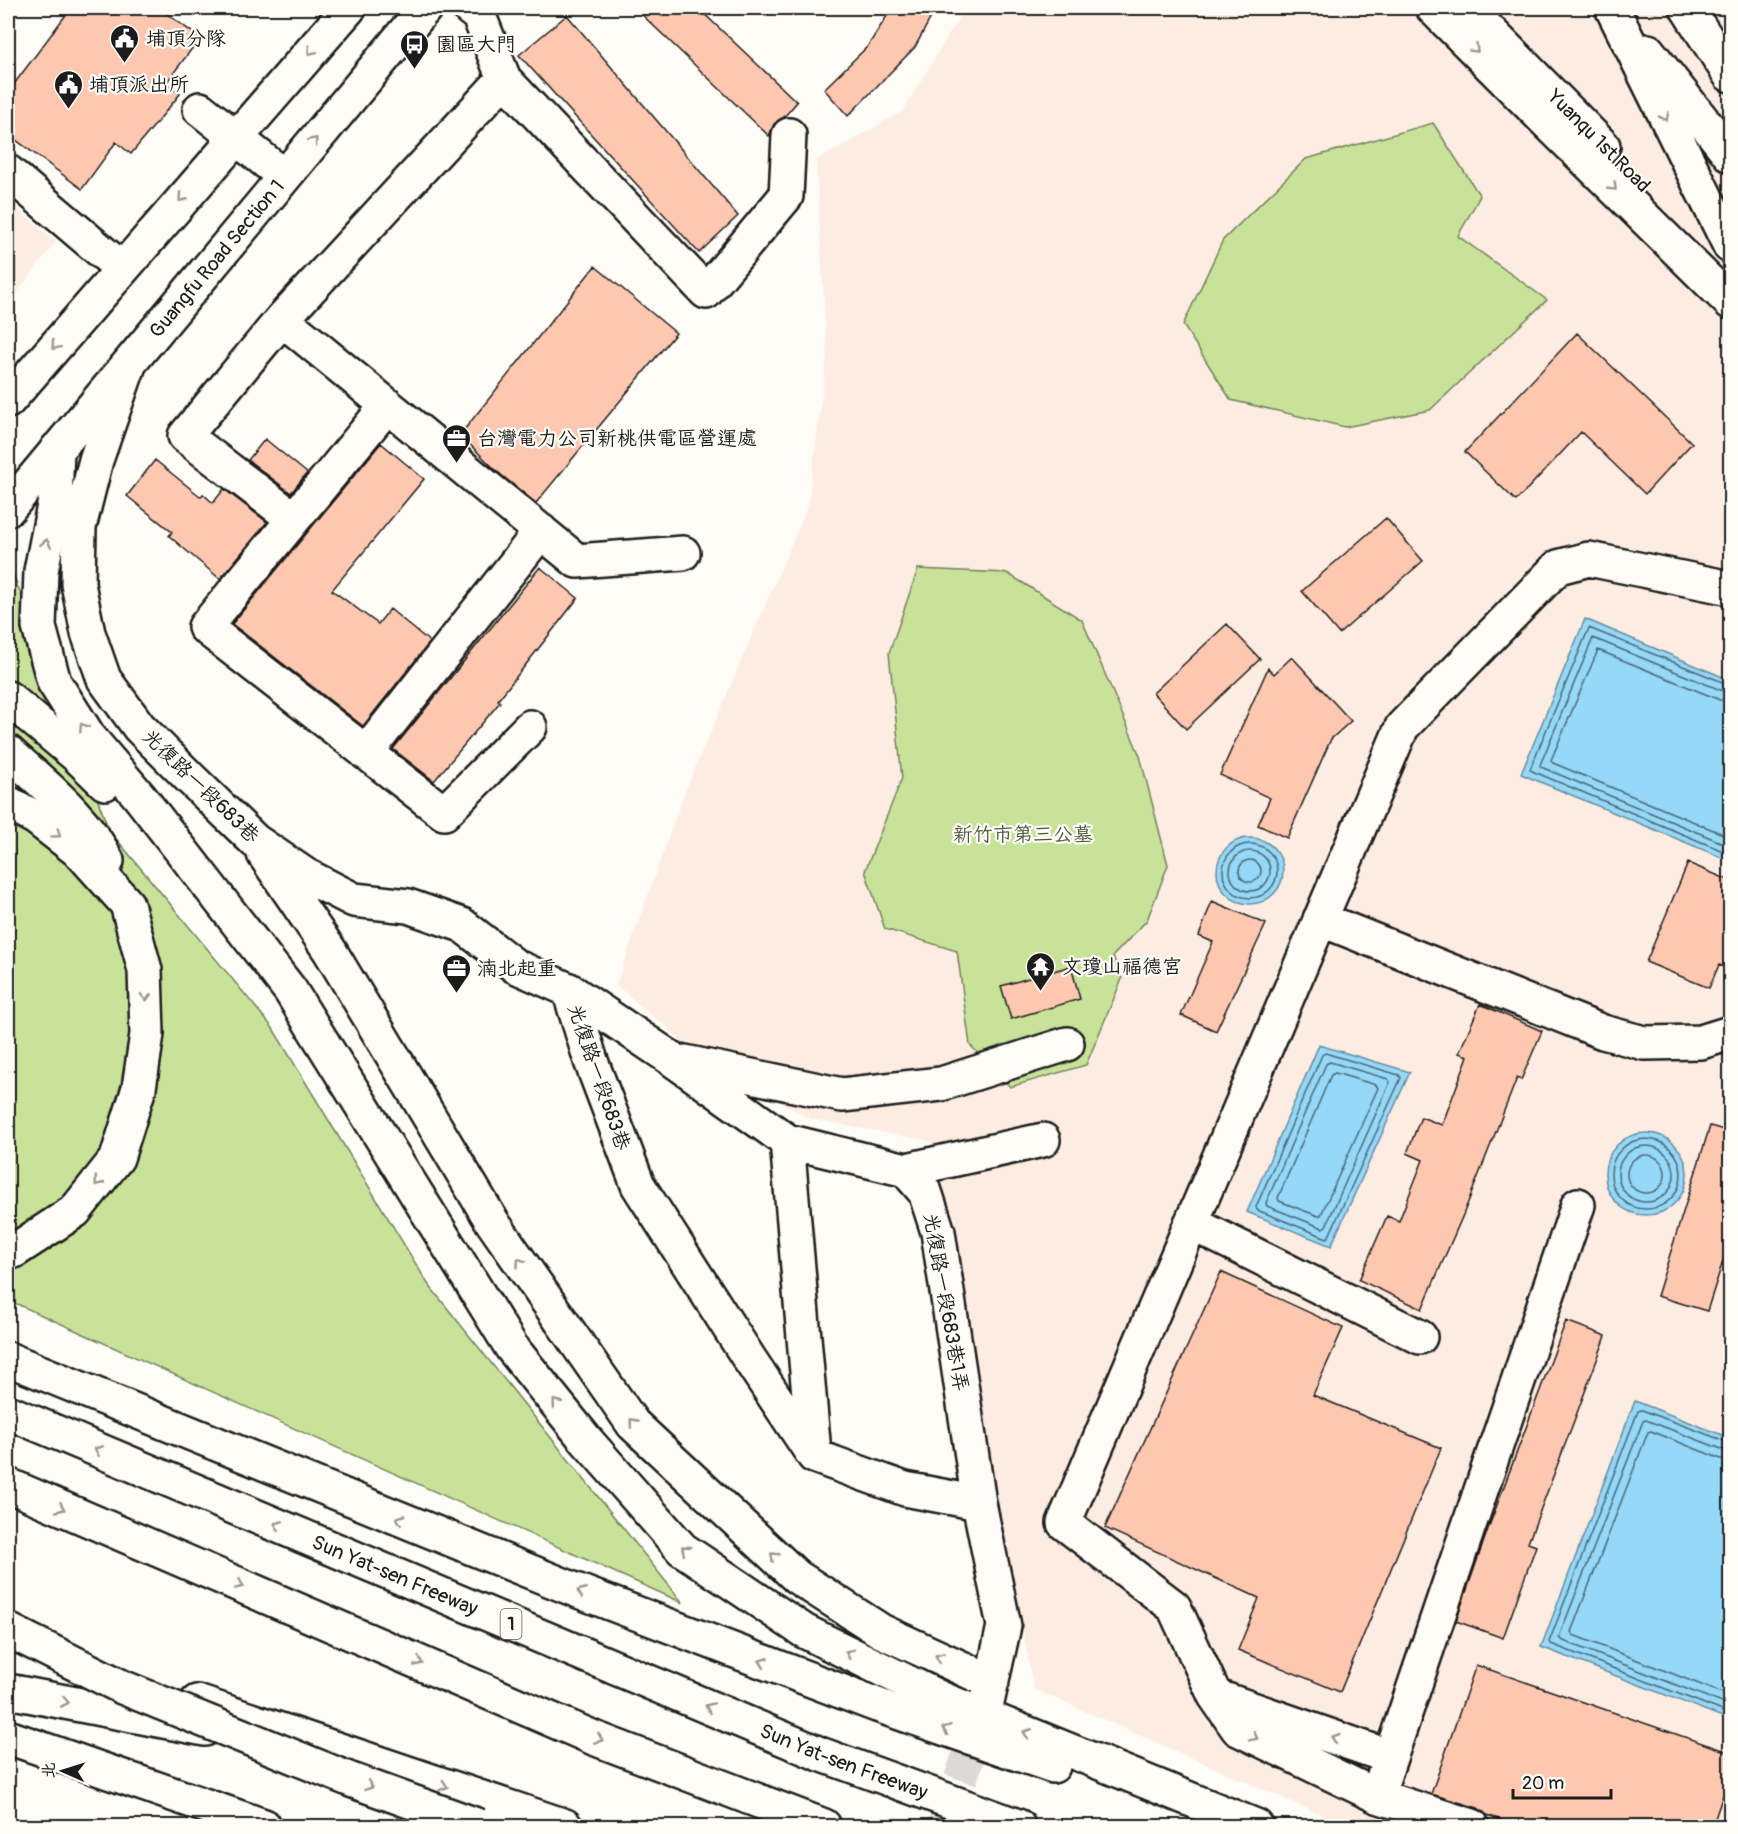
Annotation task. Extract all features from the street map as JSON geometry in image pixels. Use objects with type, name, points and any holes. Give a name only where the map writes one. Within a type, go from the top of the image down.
[{"type":"main road","points":[[8,401],[350,8]]},
{"type":"main road","name":"Guangfu Road Section 1","points":[[8,509],[425,8]]},
{"type":"main road","points":[[468,8],[479,16],[504,79],[706,292],[786,196],[789,135]]},
{"type":"main road","points":[[1434,8],[1731,302]]},
{"type":"main road","name":"Yuanqu 1st Road","points":[[1467,8],[1731,274]]},
{"type":"main road","points":[[1613,8],[1731,155]]},
{"type":"main road","points":[[1613,8],[1731,246]]},
{"type":"main road","points":[[1687,8],[1731,75]]},
{"type":"main road","points":[[1703,8],[1731,50]]},
{"type":"main road","points":[[294,519],[185,436],[282,319],[504,79]]},
{"type":"main road","points":[[200,109],[284,176]]},
{"type":"main road","points":[[8,172],[122,268]]},
{"type":"main road","points":[[282,319],[577,561],[683,553]]},
{"type":"main road","name":"光復路一段683巷","points":[[129,363],[96,460],[79,527],[78,584],[88,633],[104,679],[139,727],[255,841],[305,875],[354,900],[408,906],[462,925],[515,966],[569,990],[591,1061],[638,1185],[814,1456]]},
{"type":"main road","points":[[387,406],[205,627],[444,813],[530,728]]},
{"type":"main road","points":[[57,449],[55,500],[41,571],[39,627],[54,682],[89,737],[139,796],[290,990],[512,1348],[586,1440],[682,1549],[804,1631],[940,1698],[1256,1827]]},
{"type":"main road","points":[[366,753],[541,531]]},
{"type":"main road","points":[[1472,1827],[1377,1796],[1238,1729],[1215,1695],[1174,1606],[1064,1523],[1402,727],[1558,567],[1589,559],[1731,588]]},
{"type":"main road","points":[[8,698],[77,756],[211,888]]},
{"type":"main road","points":[[8,752],[70,810],[102,851],[127,904],[145,970],[147,1034],[139,1088],[117,1158],[75,1211],[8,1253]]},
{"type":"main road","points":[[8,803],[36,818],[81,852],[127,904]]},
{"type":"main road","points":[[255,841],[330,951],[493,1223],[633,1424],[797,1578],[881,1631],[990,1693],[1004,1626],[980,1503],[905,1489],[814,1456],[787,1141]]},
{"type":"main road","points":[[1320,920],[1603,1032],[1644,1043],[1701,1042],[1731,1033]]},
{"type":"main road","points":[[569,990],[672,1059],[787,1141],[906,1170],[1042,1140]]},
{"type":"main road","points":[[672,1059],[842,1095],[941,1084],[1067,1044]]},
{"type":"main road","name":"光復路一段683巷1弄","points":[[906,1170],[925,1192],[938,1232],[980,1503]]},
{"type":"main road","points":[[1377,1796],[1578,1205]]},
{"type":"main road","points":[[1191,1223],[1420,1336]]},
{"type":"main road","points":[[8,1359],[573,1589],[876,1705],[1081,1776],[1240,1827]]},
{"type":"main road","name":"Sun Yat-sen Freeway","points":[[8,1412],[820,1754],[1018,1827]]},
{"type":"main road","points":[[8,1485],[594,1737],[824,1827]]},
{"type":"main road","points":[[8,1630],[122,1687],[351,1780],[479,1827]]},
{"type":"main road","points":[[8,1638],[565,1827]]},
{"type":"main road","points":[[8,1691],[369,1761]]},
{"type":"main road","points":[[1215,1695],[1390,1757]]},
{"type":"main road","points":[[8,1737],[264,1827]]},
{"type":"shaded area","points":[[965,8],[1730,8],[1730,1826],[1347,1826],[1034,1689],[930,1141],[811,1119],[709,1063],[616,985],[684,794],[808,506],[827,354],[816,161],[903,111]]},
{"type":"shaded area","points":[[8,200],[56,242],[8,304]]},
{"type":"green space","points":[[1433,123],[1480,196],[1458,236],[1547,300],[1430,410],[1345,427],[1231,400],[1183,325],[1223,240],[1306,159]]},
{"type":"green space","points":[[8,560],[109,830],[272,1027],[428,1284],[683,1603],[8,1300]]},
{"type":"green space","name":"新竹市第三公墓","points":[[918,569],[1007,573],[1082,620],[1140,756],[1168,865],[1147,920],[1113,956],[1122,979],[1086,1065],[1010,1087],[970,1045],[957,951],[885,929],[865,871],[902,778],[889,653]]},
{"type":"water","points":[[1585,619],[1730,680],[1730,861],[1521,774]]},
{"type":"water","points":[[1243,838],[1257,838],[1269,843],[1278,852],[1283,871],[1281,884],[1274,895],[1257,904],[1243,904],[1231,899],[1222,890],[1217,878],[1217,864],[1222,852],[1231,843]]},
{"type":"water","points":[[1319,1045],[1410,1072],[1331,1246],[1247,1212]]},
{"type":"water","points":[[1646,1133],[1662,1136],[1675,1145],[1684,1158],[1687,1174],[1684,1190],[1675,1203],[1662,1212],[1646,1215],[1630,1212],[1617,1203],[1608,1190],[1605,1174],[1608,1158],[1617,1145],[1630,1136]]},
{"type":"water","points":[[1635,1401],[1730,1438],[1730,1720],[1541,1647]]},
{"type":"building","points":[[71,8],[159,8],[200,38],[166,83],[180,94],[131,154],[116,142],[82,189],[8,134],[8,92]]},
{"type":"building","points":[[635,8],[698,8],[797,102],[784,117],[774,124],[769,136]]},
{"type":"building","points":[[892,8],[936,8],[915,47],[848,116],[824,89],[868,46]]},
{"type":"building","points":[[567,15],[738,216],[699,253],[519,55]]},
{"type":"building","points":[[595,266],[676,333],[536,503],[501,475],[460,435]]},
{"type":"building","points":[[1577,333],[1692,443],[1645,494],[1581,432],[1516,501],[1465,452]]},
{"type":"building","points":[[265,439],[307,473],[291,493],[248,460]]},
{"type":"building","points":[[381,443],[424,479],[332,590],[378,624],[390,609],[430,642],[363,726],[232,624]]},
{"type":"building","points":[[155,460],[201,497],[203,494],[213,503],[224,489],[267,522],[220,579],[169,536],[172,532],[127,496]]},
{"type":"building","points":[[1386,518],[1423,561],[1339,634],[1302,591]]},
{"type":"building","points":[[540,567],[578,598],[498,700],[500,702],[434,781],[393,749]]},
{"type":"building","points":[[1227,624],[1260,659],[1186,729],[1153,693]]},
{"type":"building","points":[[1292,657],[1351,721],[1331,739],[1287,838],[1258,825],[1270,798],[1220,775],[1268,668],[1274,674]]},
{"type":"building","points":[[1688,863],[1731,881],[1731,970],[1719,965],[1709,988],[1646,962]]},
{"type":"building","points":[[1212,901],[1266,924],[1216,1031],[1181,1015],[1213,942],[1199,936]]},
{"type":"building","name":"文瓊山福德宫","points":[[1071,966],[1080,999],[1011,1019],[1001,986]]},
{"type":"building","points":[[1480,1004],[1542,1031],[1521,1080],[1517,1078],[1463,1215],[1422,1309],[1359,1280],[1387,1216],[1399,1221],[1423,1160],[1407,1153],[1421,1117],[1442,1125],[1468,1056],[1459,1053]]},
{"type":"building","points":[[1710,1126],[1731,1132],[1731,1236],[1707,1311],[1657,1296]]},
{"type":"building","points":[[1221,1272],[1343,1328],[1313,1395],[1441,1448],[1340,1692],[1238,1650],[1259,1598],[1105,1528]]},
{"type":"building","points":[[1566,1321],[1606,1336],[1528,1543],[1536,1546],[1503,1638],[1456,1621]]},
{"type":"building","points":[[1476,1665],[1731,1753],[1731,1772],[1712,1827],[1521,1827],[1487,1815],[1478,1808],[1431,1794]]},
{"type":"tunnel","points":[[944,1826],[984,1712]]},
{"type":"place","name":"埔頂分隊","points":[[125,64]]},
{"type":"place","name":"園區大門","points":[[415,70]]},
{"type":"place","name":"埔頂派出所","points":[[68,110]]},
{"type":"place","name":"台灣電力公司新桃供電區營運處","points":[[456,464]]},
{"type":"place","name":"文瓊山福德宫","points":[[1041,992]]},
{"type":"place","name":"湳北起重","points":[[456,994]]}]
